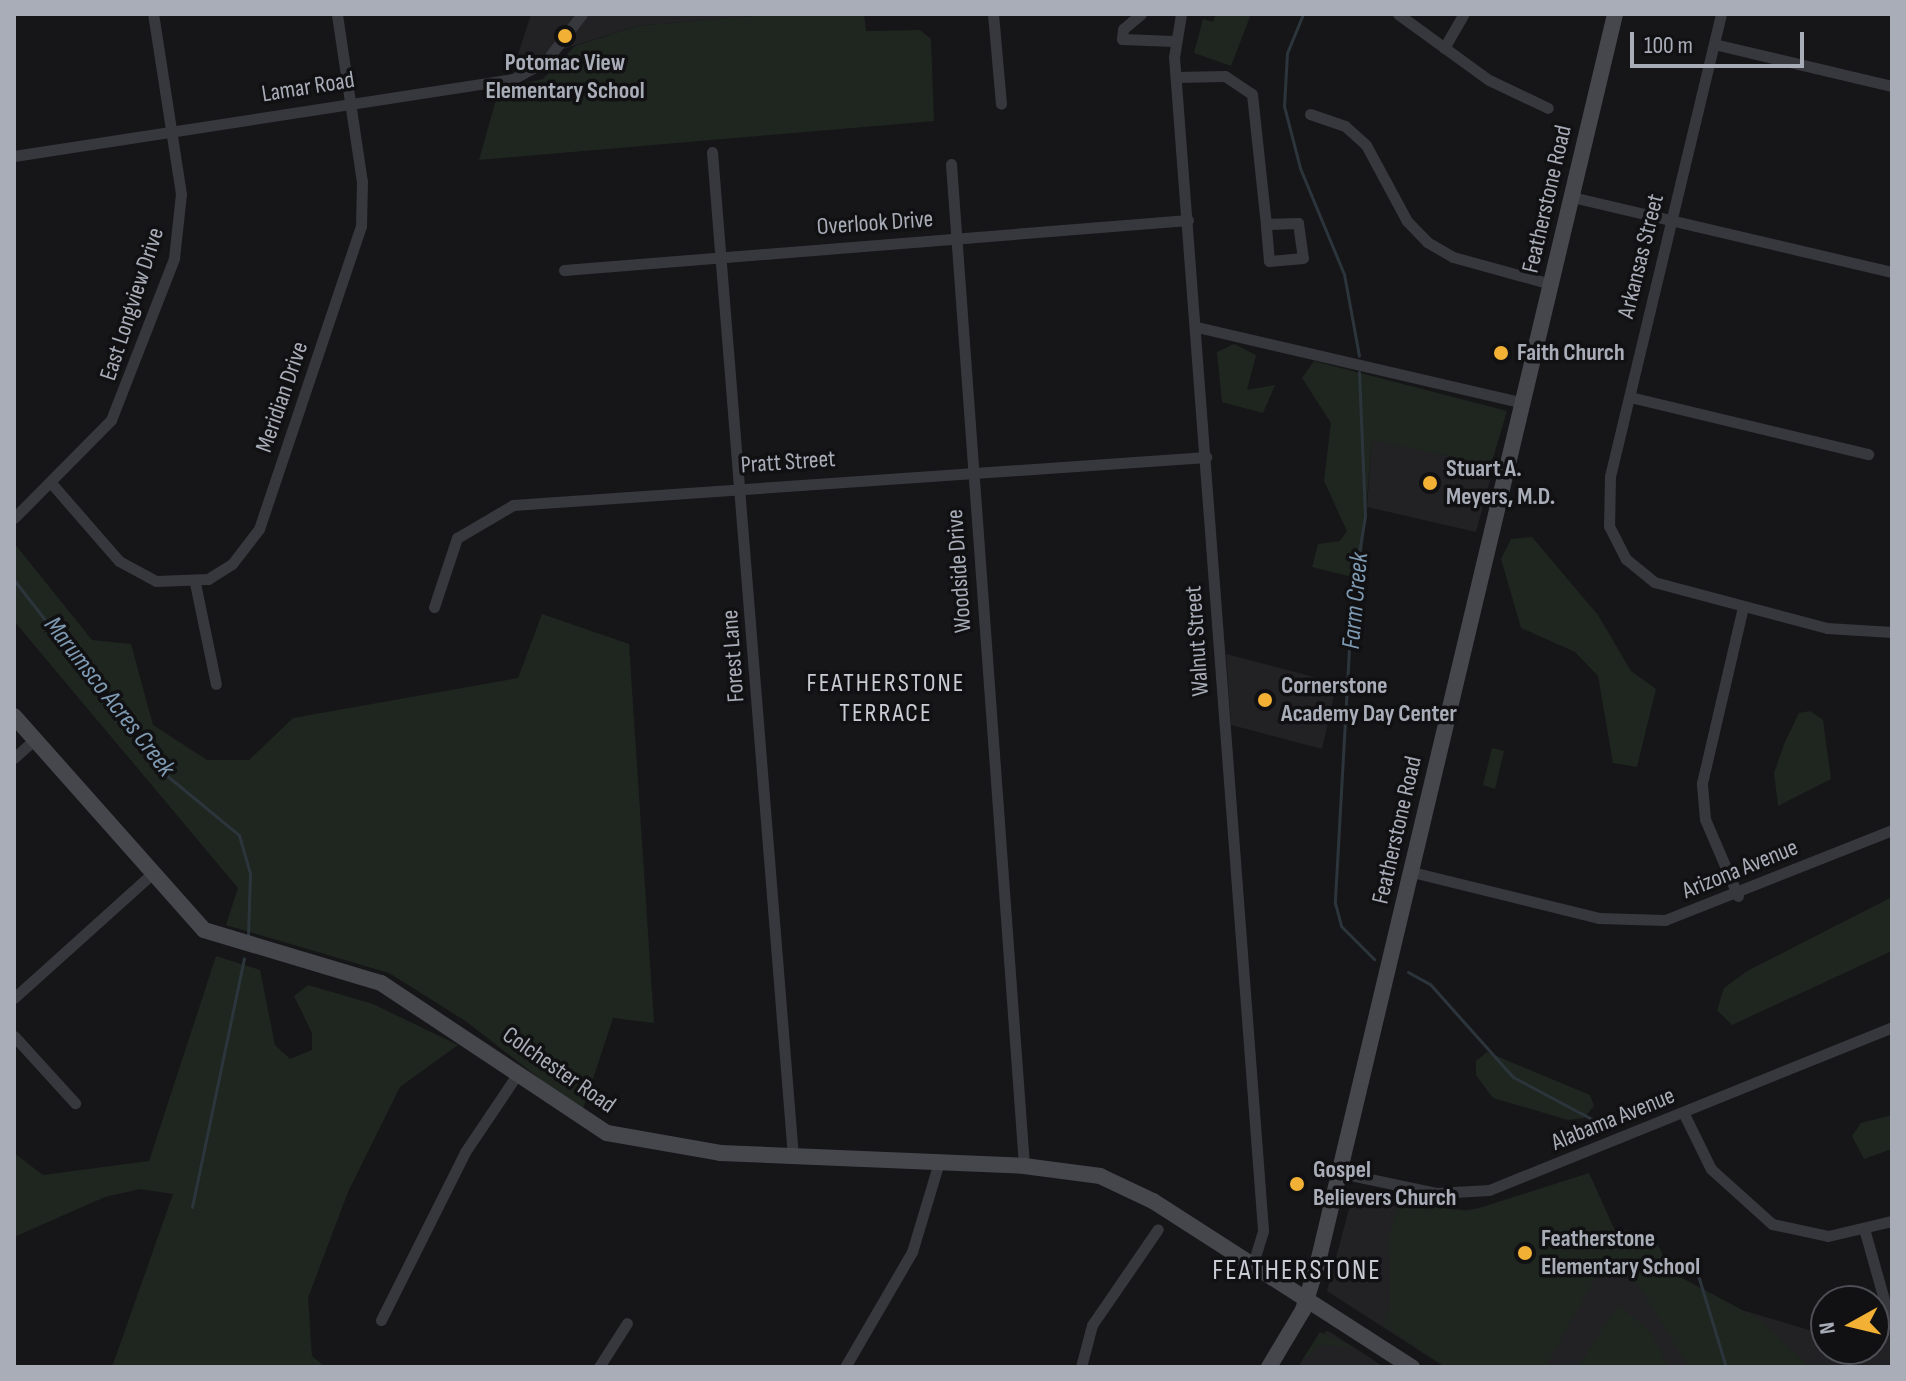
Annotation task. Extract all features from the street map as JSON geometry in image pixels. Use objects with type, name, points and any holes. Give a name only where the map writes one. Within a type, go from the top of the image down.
[{"type":"street","name":"East Longview Drive","points":[[14,518],[96,441],[124,398],[164,289],[181,218],[153,14]]},
{"type":"street","name":"Meridian Drive","points":[[195,583],[232,564],[259,529],[356,249],[362,193],[337,14]]},
{"type":"street","name":"Lamar Road","points":[[14,156],[526,75],[551,56],[582,14]]},
{"type":"street","points":[[993,14],[1001,104]]},
{"type":"street","points":[[1141,14],[1123,29],[1122,39],[1174,41]]},
{"type":"street","name":"Walnut Street","points":[[1181,14],[1174,41],[1176,77],[1263,1231],[1253,1263]]},
{"type":"street","points":[[1398,14],[1506,91],[1548,108]]},
{"type":"street","points":[[1444,48],[1464,14]]},
{"type":"street","name":"Featherstone Road","points":[[1269,1367],[1308,1297],[1341,1173],[1615,14]]},
{"type":"street","name":"Arkansas Street","points":[[1721,14],[1607,495],[1616,544],[1654,582],[1849,632],[1892,632]]},
{"type":"street","points":[[1714,44],[1892,86]]},
{"type":"street","points":[[1176,77],[1225,76],[1252,94],[1269,261],[1303,258],[1298,223],[1266,224]]},
{"type":"street","points":[[1310,114],[1345,126],[1366,145],[1407,221],[1427,242],[1453,257],[1551,284]]},
{"type":"street","name":"Forest Lane","points":[[712,152],[743,487],[793,1157]]},
{"type":"street","name":"Woodside Drive","points":[[951,164],[1024,1166]]},
{"type":"street","points":[[1572,197],[1892,272]]},
{"type":"street","name":"Overlook Drive","points":[[564,270],[1188,220]]},
{"type":"street","points":[[1197,327],[1523,403]]},
{"type":"street","points":[[1630,397],[1868,454]]},
{"type":"street","name":"Pratt Street","points":[[434,607],[452,545],[497,510],[743,487],[1206,457]]},
{"type":"street","points":[[52,484],[129,568],[156,581],[195,583],[216,684]]},
{"type":"street","points":[[1738,896],[1705,819],[1702,783],[1743,607]]},
{"type":"street","name":"Colchester Road","points":[[14,716],[153,873],[217,938],[381,983],[518,1073],[586,1123],[630,1142],[793,1157],[1024,1166],[1116,1182],[1308,1297],[1412,1367]]},
{"type":"street","points":[[14,758],[35,739]]},
{"type":"street","name":"Arizona Avenue","points":[[1412,872],[1617,920],[1665,920],[1738,896],[1892,830]]},
{"type":"street","points":[[14,998],[153,873]]},
{"type":"street","name":"Alabama Avenue","points":[[1341,1173],[1436,1193],[1489,1190],[1684,1114],[1892,1027]]},
{"type":"street","points":[[14,1036],[75,1103]]},
{"type":"street","points":[[381,1320],[465,1152],[518,1073]]},
{"type":"street","points":[[1684,1114],[1711,1169],[1755,1214],[1809,1235],[1865,1232],[1892,1221]]},
{"type":"street","points":[[845,1367],[912,1252],[939,1162]]},
{"type":"street","points":[[1081,1367],[1092,1325],[1158,1229]]},
{"type":"street","points":[[1865,1232],[1880,1285]]},
{"type":"street","points":[[599,1367],[627,1323]]},
{"type":"shaded area","name":"Potomac View Elementary School","points":[[531,14],[780,14],[637,26],[515,64]]},
{"type":"shaded area","points":[[780,14],[864,14],[866,31],[920,30],[931,39],[934,121],[479,160],[499,89],[543,79],[575,46],[637,26]]},
{"type":"shaded area","points":[[1216,14],[1251,14],[1231,66],[1194,53],[1203,19],[1213,22]]},
{"type":"shaded area","points":[[1234,344],[1256,355],[1247,390],[1275,385],[1263,413],[1222,402],[1217,352]]},
{"type":"shaded area","points":[[1314,361],[1507,411],[1491,465],[1372,440],[1360,579],[1312,567],[1318,544],[1340,541],[1347,531],[1324,481],[1331,423],[1302,378]]},
{"type":"shaded area","points":[[1372,439],[1494,466],[1476,532],[1367,507]]},
{"type":"shaded area","points":[[1532,537],[1598,615],[1631,671],[1656,689],[1637,767],[1613,763],[1598,676],[1575,652],[1521,628],[1501,559],[1511,539]]},
{"type":"shaded area","points":[[14,543],[92,640],[131,644],[153,725],[207,760],[249,760],[293,718],[518,678],[542,614],[629,644],[654,1023],[613,1018],[582,1112],[467,1022],[389,973],[226,925],[238,888],[14,621]]},
{"type":"shaded area","points":[[1226,654],[1337,683],[1322,749],[1231,725]]},
{"type":"shaded area","points":[[1810,711],[1823,720],[1831,779],[1778,806],[1774,773],[1799,713]]},
{"type":"shaded area","points":[[1492,748],[1504,751],[1495,789],[1483,785]]},
{"type":"shaded area","points":[[1892,897],[1892,951],[1732,1025],[1717,1010],[1724,988],[1747,971]]},
{"type":"shaded area","points":[[216,956],[260,970],[275,1045],[290,1059],[312,1050],[312,1033],[294,996],[308,985],[373,1004],[458,1045],[400,1087],[348,1192],[308,1298],[312,1356],[325,1367],[112,1367],[173,1194],[140,1189],[105,1197],[14,1237],[14,1153],[43,1175],[149,1161]]},
{"type":"shaded area","points":[[1487,1052],[1590,1095],[1594,1106],[1584,1118],[1568,1120],[1493,1098],[1476,1075],[1476,1061]]},
{"type":"shaded area","points":[[1892,1115],[1892,1149],[1864,1159],[1852,1136],[1861,1123]]},
{"type":"shaded area","name":"Featherstone Elementary School","points":[[1589,1173],[1614,1229],[1652,1233],[1671,1272],[1718,1303],[1810,1330],[1810,1365],[1890,1365],[1892,1308],[1892,1367],[1445,1367],[1327,1291],[1353,1194],[1456,1212],[1508,1203]]},
{"type":"shaded area","name":"Featherstone Elementary School","points":[[1589,1173],[1614,1229],[1652,1233],[1671,1272],[1759,1319],[1810,1367],[1689,1367],[1638,1285],[1606,1258],[1546,1367],[1445,1367],[1383,1325],[1390,1306],[1389,1235],[1400,1203],[1470,1211]]},
{"type":"shaded area","points":[[1618,1305],[1650,1331],[1669,1367],[1578,1367]]},
{"type":"shaded area","points":[[1326,1331],[1330,1332],[1384,1367],[1298,1367]]},
{"type":"shaded area","points":[[1320,1332],[1354,1347],[1319,1345],[1299,1365]]},
{"type":"waterway","name":"Farm Creek","points":[[1303,14],[1287,53],[1284,106],[1300,168],[1344,274],[1359,356]]},
{"type":"waterway","name":"Farm Creek","points":[[1359,372],[1365,516],[1352,595],[1335,903],[1341,926],[1374,959]]},
{"type":"waterway","name":"Marumsco Acres Creek","points":[[14,580],[165,774],[239,835],[250,873],[248,937]]},
{"type":"waterway","name":"Marumsco Acres Creek","points":[[192,1207],[244,958]]},
{"type":"waterway","name":"Farm Creek","points":[[1408,972],[1430,984],[1513,1077],[1603,1125]]},
{"type":"waterway","name":"Farm Creek","points":[[1698,1275],[1726,1367]]},
{"type":"place","name":"Potomac View Elementary School","points":[[565,36]]},
{"type":"place","name":"Faith Church","points":[[1501,353]]},
{"type":"place","name":"Stuart A. Meyers, M.D.","points":[[1430,483]]},
{"type":"place","name":"Cornerstone Academy Day Center","points":[[1265,700]]},
{"type":"place","name":"Gospel Believers Church","points":[[1297,1184]]},
{"type":"place","name":"Featherstone Elementary School","points":[[1525,1253]]},
{"type":"district","name":"FEATHERSTONE TERRACE","points":[[886,699]]},
{"type":"district","name":"FEATHERSTONE","points":[[1297,1271]]}]
